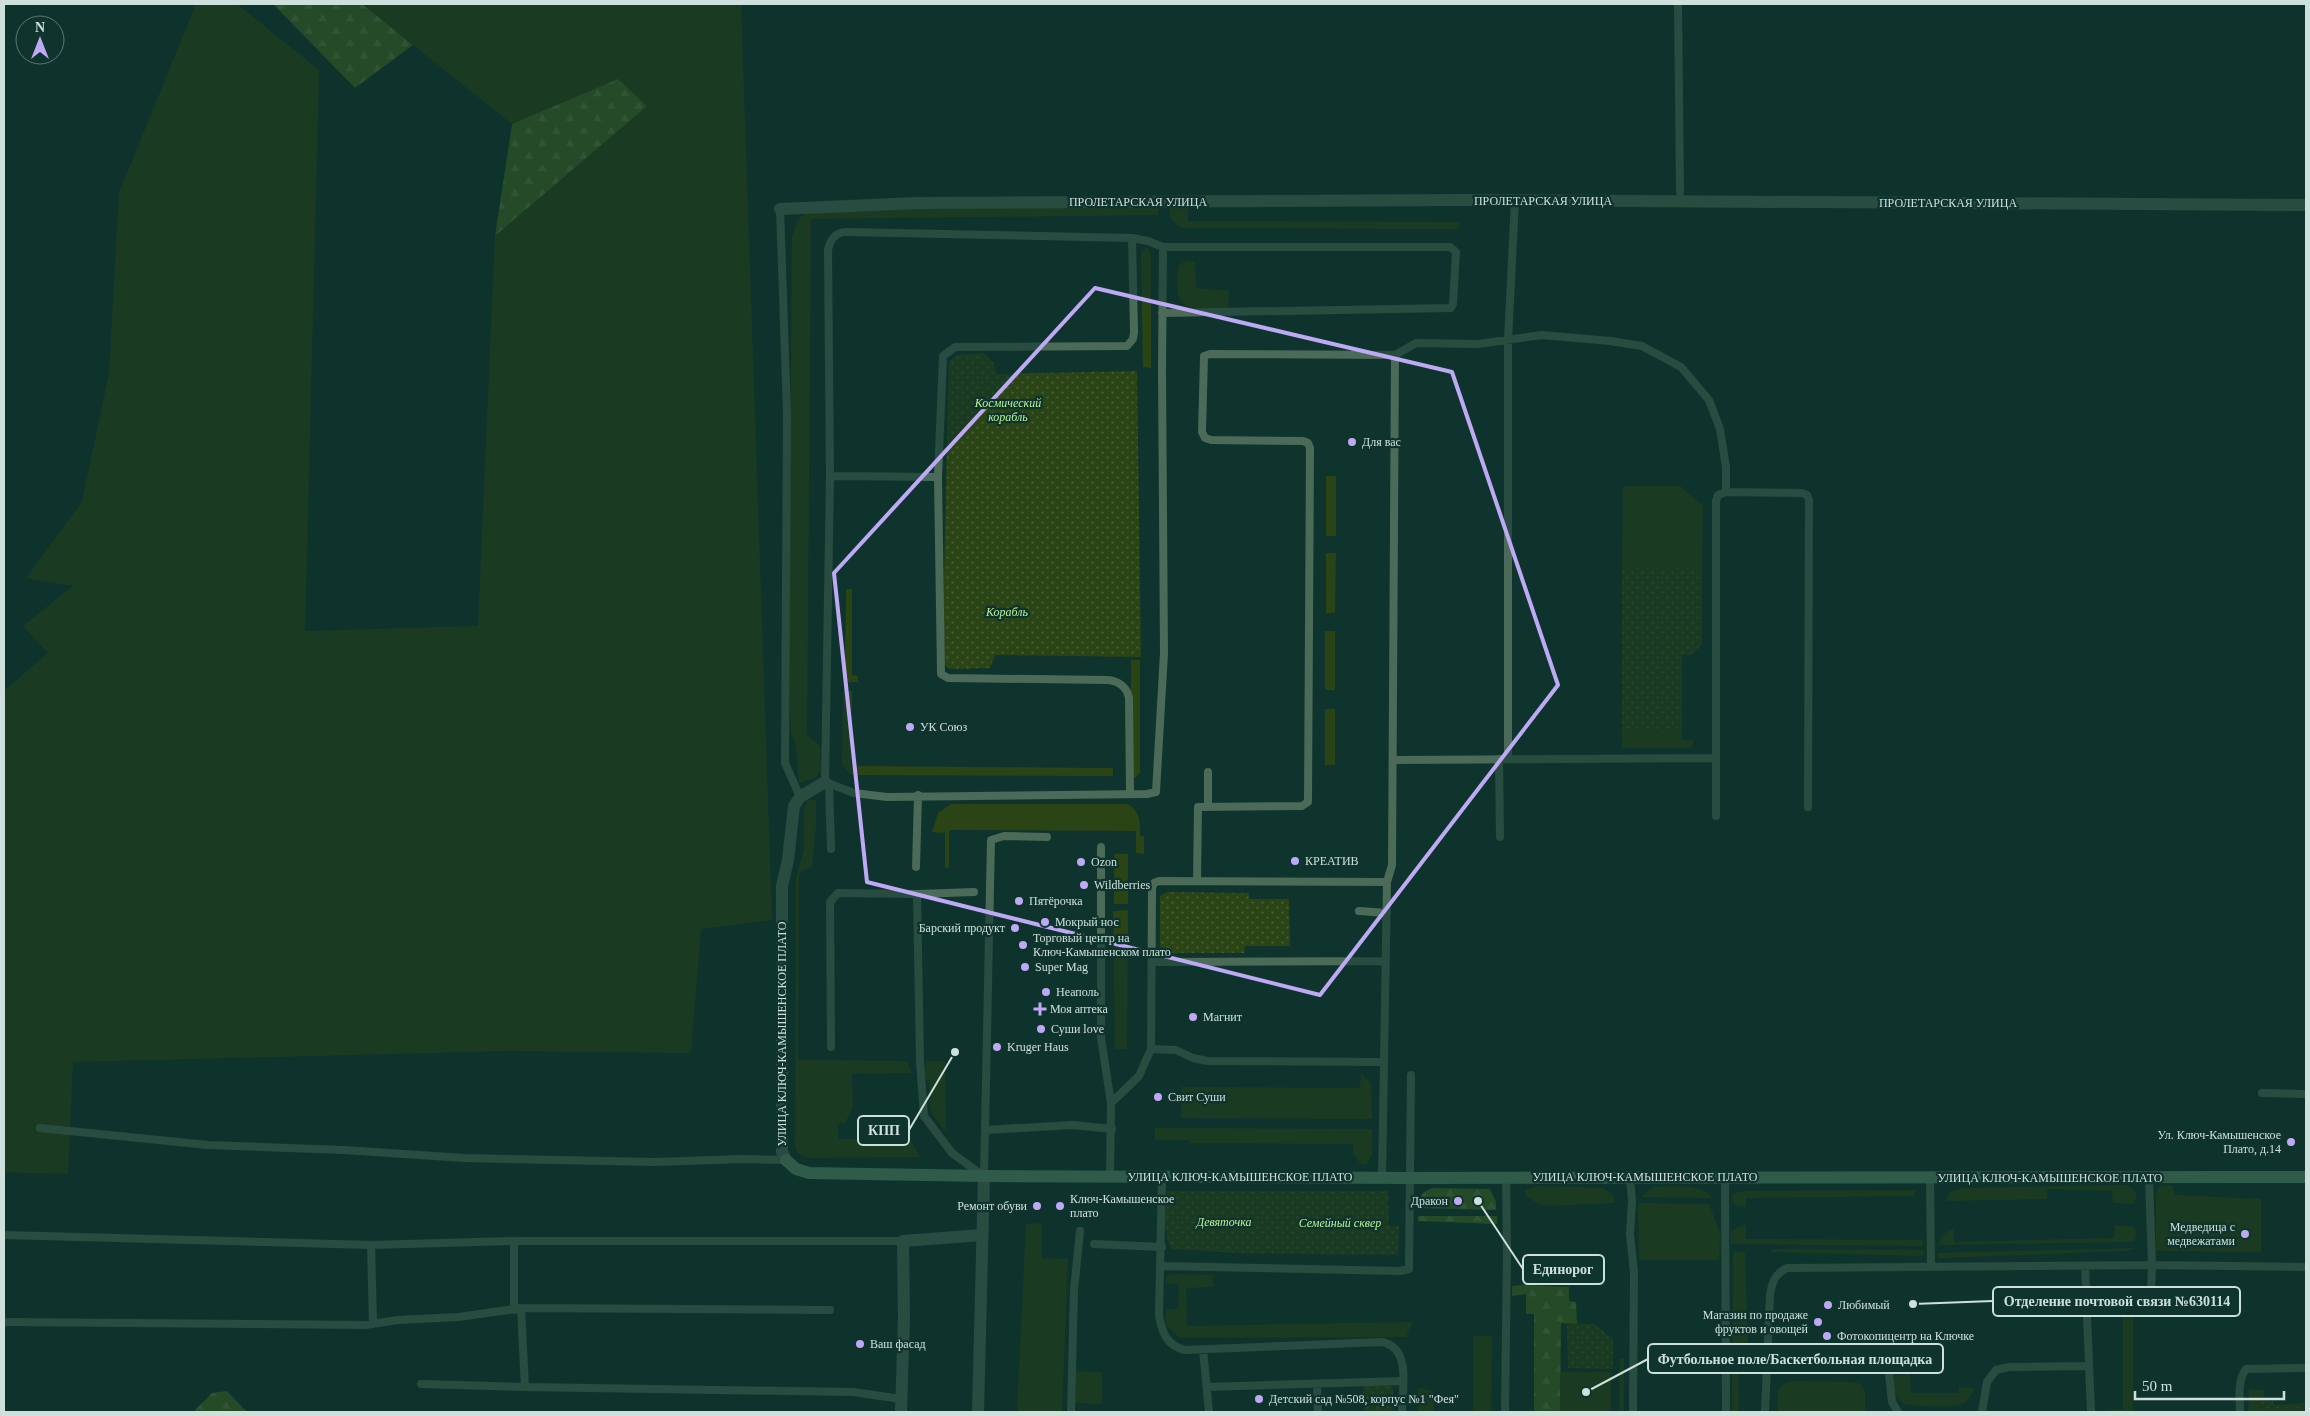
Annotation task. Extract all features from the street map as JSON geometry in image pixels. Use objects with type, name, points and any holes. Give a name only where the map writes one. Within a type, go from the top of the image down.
[{"type":"street","name":"ПРОЛЕТАРСКАЯ УЛИЦА","points":[[780,209],[928,202],[1515,201],[2306,205]]},
{"type":"street","points":[[800,797],[827,783]]},
{"type":"street","name":"УЛИЦА КЛЮЧ-КАМЫШЕНСКОЕ ПЛАТО","points":[[800,797],[794,806],[788,860],[782,886],[782,1152],[786,1160],[796,1169],[809,1173],[1382,1178],[1506,1176],[1630,1178],[2306,1177]]},
{"type":"street","points":[[978,1412],[984,1176]]},
{"type":"street","points":[[901,1412],[904,1318],[903,1241],[982,1235]]},
{"type":"lane","points":[[1678,4],[1680,192]]},
{"type":"lane","points":[[1508,759],[1508,340],[1515,201]]},
{"type":"lane","points":[[780,209],[787,414],[785,763],[800,797]]},
{"type":"lane","points":[[831,849],[827,783],[830,476],[828,250],[831,242],[836,235],[846,232],[1132,238],[1163,247],[1450,247],[1454,249],[1456,254],[1453,304],[1451,308],[1162,313]]},
{"type":"lane","points":[[1130,793],[1129,698],[1125,688],[1117,682],[1106,680],[948,678],[941,674],[938,477],[942,359],[945,352],[955,347],[1127,346],[1134,335],[1132,238]]},
{"type":"lane","points":[[827,783],[854,793],[887,797],[918,795],[1154,794],[1157,791],[1164,653],[1163,247]]},
{"type":"lane","points":[[1197,881],[1197,809],[1201,806],[1302,806],[1308,802],[1310,448],[1308,443],[1303,440],[1211,440],[1205,438],[1202,432],[1204,356],[1210,354],[1395,355],[1416,343],[1478,344],[1542,335],[1642,346],[1681,367],[1709,400],[1720,429],[1726,467],[1726,492]]},
{"type":"lane","points":[[1382,1178],[1387,882],[1392,865],[1395,355]]},
{"type":"lane","points":[[830,476],[938,477]]},
{"type":"lane","points":[[1716,816],[1716,501],[1718,495],[1726,492],[1802,493],[1807,495],[1809,500],[1808,807]]},
{"type":"lane","points":[[1393,760],[1716,758]]},
{"type":"lane","points":[[1499,759],[1500,837]]},
{"type":"lane","points":[[1208,772],[1208,806]]},
{"type":"lane","points":[[916,867],[918,795]]},
{"type":"lane","points":[[984,1176],[990,846],[993,838],[999,836],[1047,837]]},
{"type":"lane","points":[[1101,847],[1101,1038],[1111,1102],[1110,1176]]},
{"type":"lane","points":[[1111,1102],[1139,1076],[1151,1049],[1152,888],[1154,882],[1387,882]]},
{"type":"lane","points":[[831,1048],[830,902],[838,894],[974,892]]},
{"type":"lane","points":[[917,894],[920,1061],[924,1116],[952,1153],[984,1176]]},
{"type":"lane","points":[[1359,911],[1387,913]]},
{"type":"lane","points":[[1152,962],[1386,961]]},
{"type":"lane","points":[[1151,1049],[1176,1050],[1192,1058],[1208,1061],[1384,1062]]},
{"type":"lane","points":[[1162,1266],[1409,1270],[1411,1258],[1409,1178],[1411,1075]]},
{"type":"lane","points":[[2262,1093],[2306,1094]]},
{"type":"lane","points":[[985,1130],[1073,1126],[1112,1129]]},
{"type":"lane","points":[[40,1128],[208,1145],[344,1150],[464,1158],[654,1162],[743,1159],[786,1160]]},
{"type":"lane","points":[[1505,1412],[1506,1176]]},
{"type":"lane","points":[[1162,1177],[1162,1266],[1159,1316],[1165,1337],[1178,1348],[1203,1350],[1382,1342],[1394,1346],[1400,1354],[1403,1363],[1402,1412]]},
{"type":"lane","points":[[2149,1177],[2151,1293]]},
{"type":"lane","points":[[1630,1178],[1634,1312],[1633,1412]]},
{"type":"lane","points":[[1726,1178],[1726,1412]]},
{"type":"lane","points":[[1930,1178],[1931,1268]]},
{"type":"lane","points":[[1071,1412],[1074,1290],[1080,1231]]},
{"type":"lane","points":[[4,1235],[372,1245],[514,1241],[903,1241]]},
{"type":"lane","points":[[514,1241],[517,1309],[525,1387]]},
{"type":"lane","points":[[1094,1244],[1162,1247]]},
{"type":"lane","points":[[372,1245],[373,1324]]},
{"type":"lane","points":[[1765,1412],[1770,1290],[1773,1279],[1787,1268],[2152,1265],[2306,1268]]},
{"type":"lane","points":[[2085,1267],[2091,1412]]},
{"type":"lane","points":[[4,1322],[373,1324],[398,1320],[460,1317],[517,1309],[830,1310]]},
{"type":"lane","points":[[1203,1350],[1209,1412]]},
{"type":"lane","points":[[1767,1361],[1885,1360],[1888,1364],[1892,1402],[1898,1412]]},
{"type":"lane","points":[[1982,1412],[1987,1382],[1996,1370],[2009,1367],[2089,1366]]},
{"type":"lane","points":[[2240,1412],[2240,1383],[2246,1369],[2306,1368]]},
{"type":"lane","points":[[1208,1387],[1402,1381]]},
{"type":"lane","points":[[421,1384],[853,1392],[901,1399]]},
{"type":"lane","points":[[1317,1384],[1318,1412]]},
{"type":"highlighted area","points":[[1095,288],[1452,372],[1558,685],[1320,995],[867,882],[834,573]]},
{"type":"green space","points":[[196,4],[237,4],[319,70],[305,631],[478,626],[495,236],[647,106],[618,80],[512,124],[362,4],[741,4],[772,920],[701,929],[691,1053],[506,1051],[73,1062],[68,1174],[4,1172],[4,691],[48,653],[23,626],[73,586],[26,578],[82,502],[109,373],[119,193]]},
{"type":"green space","points":[[273,4],[362,4],[413,45],[355,88]]},
{"type":"green space","points":[[618,79],[647,106],[495,236],[512,124]]},
{"type":"green space","points":[[1170,202],[1188,202],[1188,221],[1459,222],[1459,229],[1181,228],[1170,218]]},
{"type":"green space","points":[[1158,205],[1158,215],[811,219],[807,735],[820,746],[821,770],[816,777],[799,783],[796,745],[791,732],[789,669],[792,238],[797,221],[806,212],[838,210]]},
{"type":"green space","points":[[1147,247],[1151,254],[1151,368],[1143,367],[1141,253]]},
{"type":"green space","points":[[1187,260],[1195,262],[1196,288],[1229,291],[1228,308],[1193,308],[1181,301],[1177,282],[1178,266]]},
{"type":"green space","points":[[983,353],[994,363],[997,374],[1137,371],[1141,657],[995,655],[990,668],[950,669],[942,662],[949,362],[957,355]]},
{"type":"green space","points":[[1326,476],[1336,476],[1336,536],[1326,536]]},
{"type":"green space","points":[[1623,486],[1680,486],[1703,506],[1702,568],[1622,568]]},
{"type":"green space","points":[[1326,553],[1336,553],[1335,613],[1326,613]]},
{"type":"green space","points":[[1622,568],[1702,568],[1702,644],[1691,655],[1682,655],[1682,732],[1622,732]]},
{"type":"green space","points":[[846,589],[852,589],[852,675],[858,676],[858,682],[845,682]]},
{"type":"green space","points":[[1325,631],[1335,631],[1335,690],[1325,690]]},
{"type":"green space","points":[[1131,660],[1140,660],[1140,773],[1135,778],[1131,776]]},
{"type":"green space","points":[[843,691],[852,691],[851,766],[1113,768],[1113,776],[852,775],[842,765]]},
{"type":"green space","points":[[1325,709],[1335,709],[1335,765],[1325,765]]},
{"type":"green space","points":[[1622,732],[1682,732],[1682,740],[1693,740],[1693,745],[1690,748],[1622,748]]},
{"type":"green space","points":[[808,800],[816,800],[816,825],[812,867],[803,870],[799,875],[798,1060],[907,1061],[911,1073],[852,1074],[853,1107],[845,1123],[838,1124],[838,1139],[910,1140],[920,1157],[806,1158],[798,1153],[795,1145],[796,877],[804,850],[804,808]]},
{"type":"green space","points":[[951,804],[1128,804],[1138,814],[1140,836],[1144,836],[1144,854],[1136,853],[1136,831],[949,830],[949,868],[945,868],[945,833],[932,832],[938,813]]},
{"type":"green space","points":[[1114,854],[1128,854],[1128,904],[1114,904]]},
{"type":"green space","points":[[1167,892],[1249,893],[1249,899],[1289,899],[1290,946],[1245,946],[1244,953],[1167,953],[1160,947],[1160,896]]},
{"type":"green space","points":[[1128,910],[1127,1049],[1115,1049],[1113,911]]},
{"type":"green space","points":[[926,1061],[945,1061],[946,1131],[935,1119],[930,1108],[929,1080],[925,1079]]},
{"type":"green space","points":[[1361,1073],[1371,1083],[1372,1119],[1181,1118],[1181,1087],[1360,1088]]},
{"type":"green space","points":[[1155,1128],[1372,1129],[1372,1154],[1368,1163],[1362,1165],[1353,1154],[1353,1144],[1190,1143],[1190,1140],[1155,1140]]},
{"type":"green space","points":[[2128,1185],[2137,1193],[2134,1204],[2113,1203],[2112,1191],[2047,1189],[2047,1199],[1946,1201],[1950,1193],[1963,1188]]},
{"type":"green space","points":[[2163,1185],[2172,1185],[2175,1195],[2261,1199],[2261,1252],[2156,1251],[2156,1196],[2157,1188]]},
{"type":"green space","points":[[1537,1186],[1604,1188],[1613,1195],[1615,1203],[1542,1206],[1525,1195],[1525,1190]]},
{"type":"green space","points":[[1653,1187],[1693,1187],[1713,1198],[1641,1197]]},
{"type":"green space","points":[[1432,1188],[1490,1189],[1496,1202],[1496,1210],[1418,1208],[1421,1195]]},
{"type":"green space","points":[[1915,1190],[1914,1196],[1746,1198],[1746,1207],[1737,1206],[1732,1201],[1732,1194],[1744,1191]]},
{"type":"green space","points":[[1166,1191],[1388,1191],[1389,1226],[1399,1226],[1398,1255],[1238,1253],[1172,1249],[1166,1228]]},
{"type":"green space","points":[[1638,1203],[1709,1204],[1720,1233],[1719,1260],[1639,1260]]},
{"type":"green space","points":[[1418,1216],[1497,1216],[1497,1224],[1418,1221]]},
{"type":"green space","points":[[1042,1223],[1042,1258],[1068,1259],[1062,1412],[1017,1412],[1026,1224]]},
{"type":"green space","points":[[1746,1225],[1746,1239],[1923,1240],[1923,1246],[1731,1244],[1731,1232],[1739,1226]]},
{"type":"green space","points":[[2115,1225],[2134,1227],[2137,1233],[2134,1242],[1938,1245],[1944,1234],[1954,1229],[1954,1242],[2114,1238]]},
{"type":"green space","points":[[2136,1248],[2126,1251],[1938,1258],[1938,1253]]},
{"type":"green space","points":[[1771,1249],[1923,1250],[1924,1256],[1771,1252]]},
{"type":"green space","points":[[1733,1252],[1745,1252],[1748,1355],[1738,1354],[1739,1412],[1732,1412]]},
{"type":"green space","points":[[1171,1274],[1213,1275],[1213,1287],[1186,1288],[1187,1326],[1412,1322],[1406,1337],[1180,1338],[1166,1325],[1166,1309],[1178,1309],[1179,1284],[1166,1283],[1166,1277]]},
{"type":"green space","points":[[1512,1286],[1569,1287],[1569,1301],[1576,1302],[1577,1324],[1561,1323],[1560,1412],[1534,1412],[1534,1314],[1526,1314],[1526,1294],[1512,1296]]},
{"type":"green space","points":[[2114,1286],[2142,1286],[2142,1296],[2133,1297],[2133,1412],[2109,1412],[2109,1410],[2123,1409],[2123,1292],[2109,1291]]},
{"type":"green space","points":[[1567,1324],[1594,1324],[1613,1339],[1613,1369],[1568,1368]]},
{"type":"green space","points":[[1473,1336],[1492,1336],[1491,1412],[1473,1412]]},
{"type":"green space","points":[[1620,1359],[1624,1359],[1624,1412],[1619,1412]]},
{"type":"green space","points":[[1076,1371],[1102,1372],[1102,1404],[1075,1403]]},
{"type":"green space","points":[[1561,1372],[1611,1372],[1611,1412],[1560,1412]]},
{"type":"green space","points":[[1910,1374],[1911,1393],[1959,1393],[1959,1387],[1974,1388],[1969,1399],[1959,1405],[1940,1407],[1904,1404],[1895,1394],[1894,1375]]},
{"type":"green space","points":[[1793,1381],[1854,1382],[1861,1384],[1865,1392],[1865,1412],[1777,1412],[1778,1390],[1784,1384]]},
{"type":"green space","points":[[1390,1385],[1393,1388],[1393,1412],[1364,1412],[1363,1386]]},
{"type":"green space","points":[[1418,1388],[1434,1391],[1434,1412],[1418,1412]]},
{"type":"green space","points":[[2249,1389],[2264,1390],[2264,1397],[2267,1397],[2268,1401],[2261,1402],[2262,1412],[2248,1412]]},
{"type":"green space","points":[[227,1391],[247,1412],[193,1412],[212,1393]]},
{"type":"green space","points":[[2273,1401],[2273,1405],[2306,1403],[2306,1412],[2262,1412],[2261,1402]]},
{"type":"place","name":"Для вас","points":[[1352,442]]},
{"type":"place","name":"УК Союз","points":[[910,727]]},
{"type":"place","name":"КРЕАТИВ","points":[[1295,861]]},
{"type":"place","name":"Ozon","points":[[1081,862]]},
{"type":"place","name":"Wildberries","points":[[1084,885]]},
{"type":"place","name":"Пятёрочка","points":[[1019,901]]},
{"type":"place","name":"Мокрый нос","points":[[1045,922]]},
{"type":"place","name":"Барский продукт","points":[[1015,928]]},
{"type":"place","name":"Торговый центр на Ключ-Камышенском плато","points":[[1023,945]]},
{"type":"place","name":"Super Mag","points":[[1025,967]]},
{"type":"place","name":"Неаполь","points":[[1046,992]]},
{"type":"place","name":"Моя аптека","points":[[1040,1009]]},
{"type":"place","name":"Магнит","points":[[1193,1017]]},
{"type":"place","name":"Суши love","points":[[1041,1029]]},
{"type":"place","name":"Kruger Haus","points":[[997,1047]]},
{"type":"place","name":"КПП","points":[[955,1052]]},
{"type":"place","name":"Свит Суши","points":[[1158,1097]]},
{"type":"place","name":"Ул. Ключ-Камышенское Плато, д.14","points":[[2291,1142]]},
{"type":"place","name":"Дракон","points":[[1458,1201]]},
{"type":"place","name":"Единорог","points":[[1478,1201]]},
{"type":"place","name":"Ремонт обуви","points":[[1037,1206]]},
{"type":"place","name":"Ключ-Камышенское плато","points":[[1060,1206]]},
{"type":"place","name":"Медведица с медвежатами","points":[[2245,1234]]},
{"type":"place","name":"Отделение почтовой связи №630114","points":[[1913,1304]]},
{"type":"place","name":"Любимый","points":[[1828,1305]]},
{"type":"place","name":"Магазин по продаже фруктов и овощей","points":[[1818,1322]]},
{"type":"place","name":"Фотокопицентр на Ключке","points":[[1827,1336]]},
{"type":"place","name":"Ваш фасад","points":[[860,1344]]},
{"type":"place","name":"Футбольное поле/Баскетбольная площадка","points":[[1586,1392]]},
{"type":"place","name":"Детский сад №508, корпус №1 \"Фея\"","points":[[1259,1399]]},
{"type":"park label","name":"Космический корабль","points":[[1008,410]]},
{"type":"park label","name":"Корабль","points":[[1007,612]]},
{"type":"park label","name":"Девяточка","points":[[1224,1222]]},
{"type":"park label","name":"Семейный сквер","points":[[1340,1223]]}]
